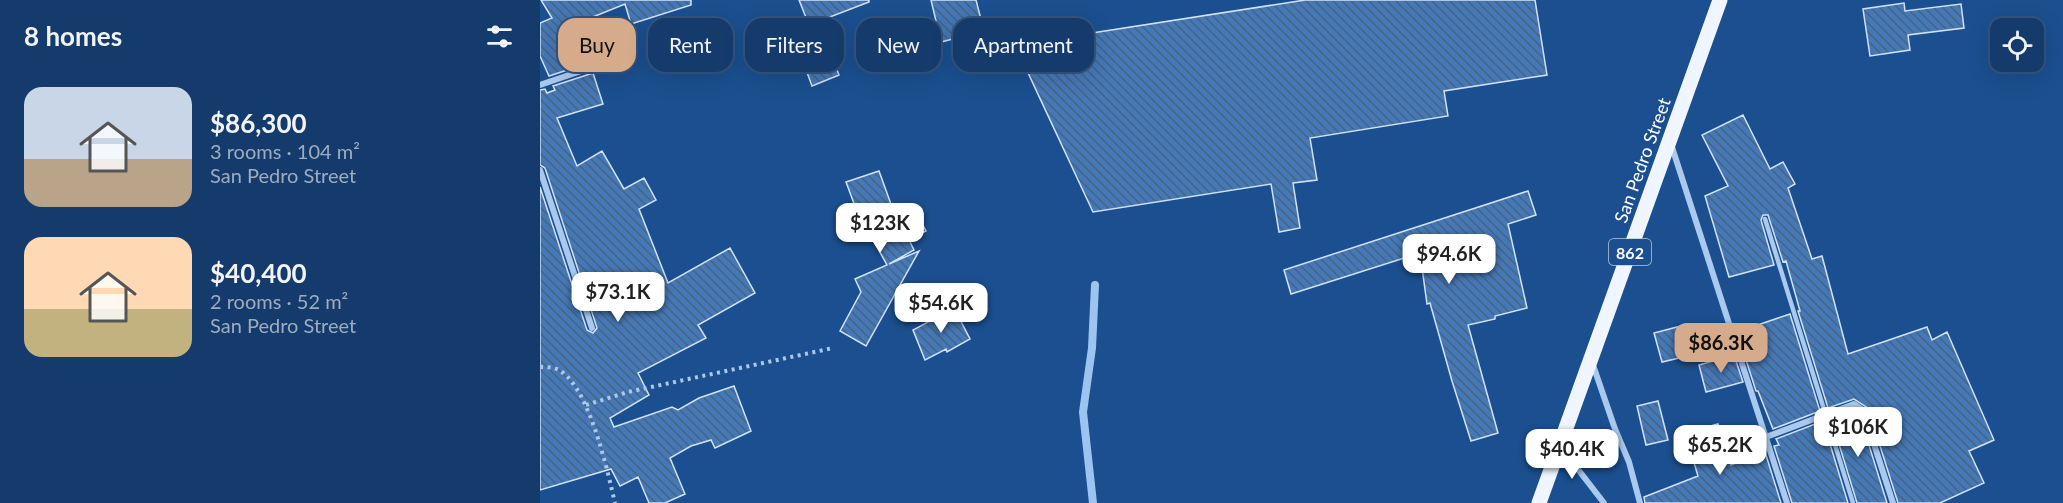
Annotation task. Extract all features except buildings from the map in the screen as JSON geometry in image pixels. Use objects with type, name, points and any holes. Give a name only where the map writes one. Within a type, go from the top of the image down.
[{"type":"main road","name":"San Pedro Street","points":[[1539,503],[1720,0]]},
{"type":"street","points":[[540,86],[580,72]]},
{"type":"street","points":[[1670,141],[1787,503]]},
{"type":"street","points":[[540,170],[592,328]]},
{"type":"street","points":[[1591,359],[1629,462],[1640,503]]},
{"type":"street","points":[[1766,437],[1854,404],[1863,410],[1893,503]]},
{"type":"street","points":[[1560,445],[1604,503]]},
{"type":"lane","points":[[1765,219],[1853,503]]},
{"type":"path","points":[[586,405],[628,392],[833,348]]},
{"type":"path","points":[[540,367],[561,371],[578,390],[586,405],[615,503]]},
{"type":"waterway","points":[[1093,503],[1083,412],[1092,348],[1095,285]]}]
